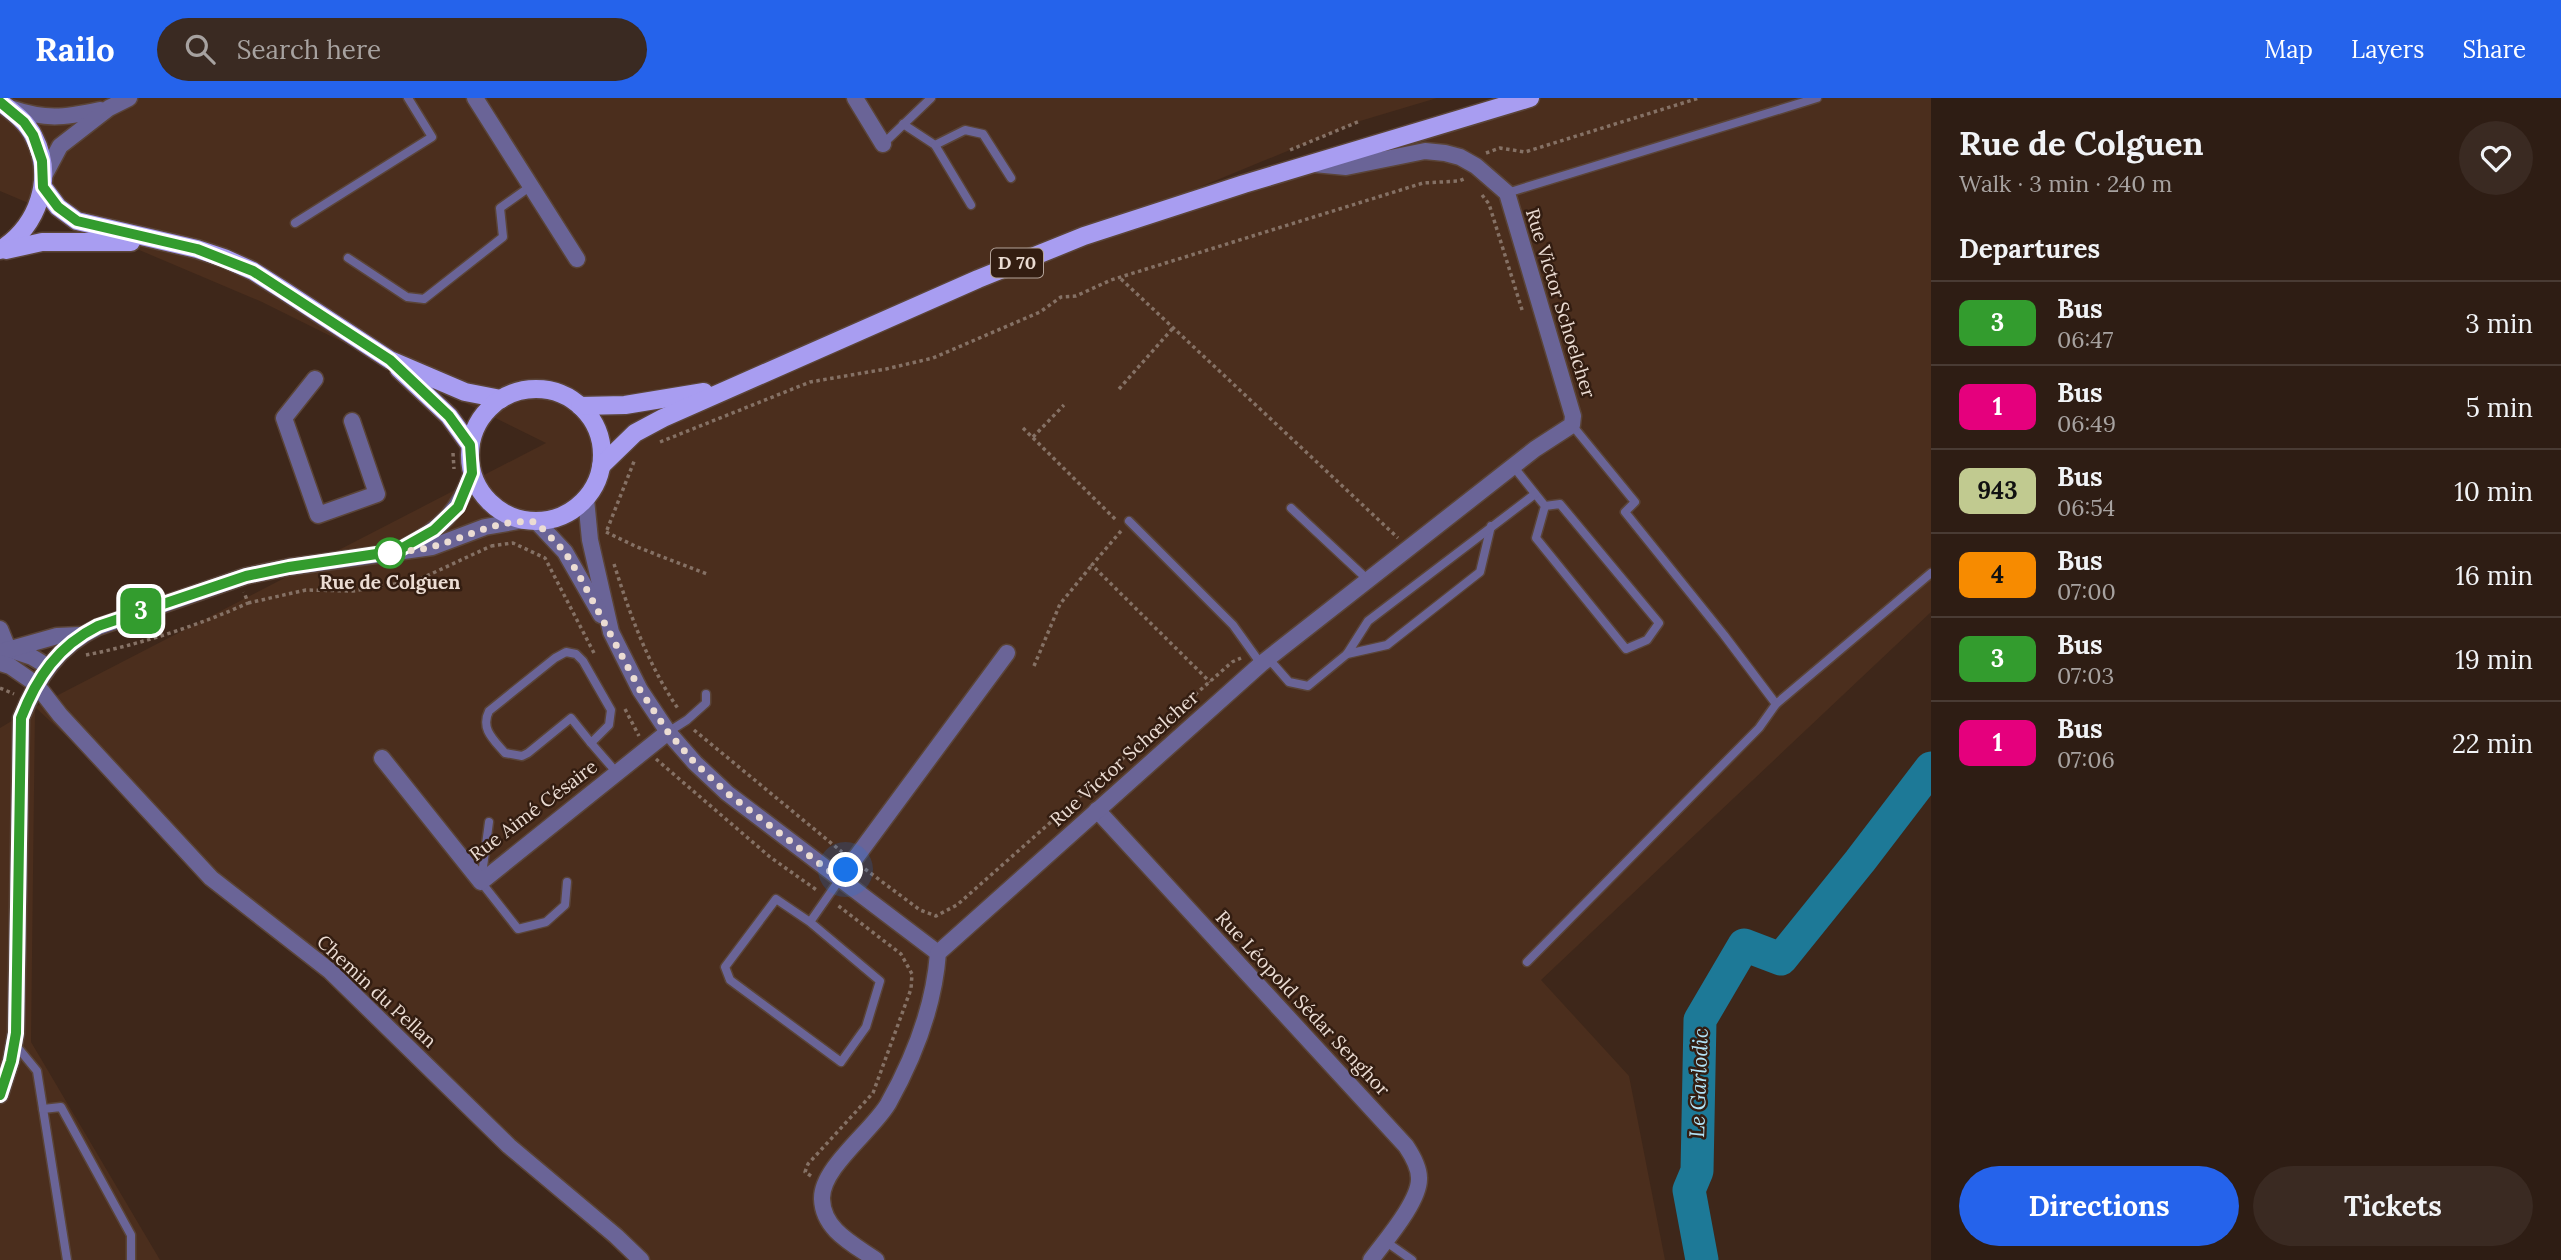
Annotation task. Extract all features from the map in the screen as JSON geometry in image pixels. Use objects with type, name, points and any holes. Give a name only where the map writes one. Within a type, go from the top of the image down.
[{"type":"main road","name":"D 70","points":[[601,467],[635,433],[729,387],[1084,236],[1500,102],[1530,98]]},
{"type":"main road","points":[[0,251],[29,223],[37,209],[43,182],[42,161],[33,135],[24,122],[4,105]]},
{"type":"main road","points":[[43,182],[58,207],[77,221],[197,249],[253,271],[390,360],[465,392],[500,399]]},
{"type":"main road","points":[[0,251],[42,242],[166,242]]},
{"type":"main road","points":[[390,360],[449,416],[461,444],[463,476],[497,509],[530,521],[554,519],[571,511],[586,499],[596,484],[601,467],[599,433],[591,418],[580,406],[562,394],[541,389],[520,391],[500,399],[485,413],[461,444]]},
{"type":"main road","name":"D 70","points":[[580,406],[625,405],[729,387]]},
{"type":"street","points":[[43,182],[60,146],[110,108],[129,98]]},
{"type":"street","points":[[475,98],[577,259]]},
{"type":"street","points":[[855,98],[883,144]]},
{"type":"street","points":[[4,105],[47,118],[66,118],[110,108]]},
{"type":"street","points":[[1314,164],[1346,167],[1425,151],[1460,157],[1472,172],[1507,193]]},
{"type":"street","name":"Rue Victor Schoelcher","points":[[1507,193],[1573,416],[1572,425]]},
{"type":"street","points":[[315,379],[284,418],[318,515],[377,494],[352,421]]},
{"type":"street","name":"Rue Victor Schœlcher","points":[[938,953],[1261,658],[1535,449],[1572,425]]},
{"type":"street","points":[[397,551],[434,530],[458,507],[463,476]]},
{"type":"street","points":[[586,499],[590,540],[611,632]]},
{"type":"street","points":[[0,1095],[14,1043],[21,718],[36,684],[52,660],[80,635],[123,617],[240,579],[289,567],[432,547],[478,530],[530,521],[565,552],[611,632],[640,690],[668,732],[695,763],[727,793],[938,953],[936,985],[930,1007],[900,1080],[874,1124],[835,1168],[823,1186],[823,1209],[827,1221],[835,1231],[876,1260]]},
{"type":"street","points":[[0,629],[4,650]]},
{"type":"street","points":[[4,650],[57,636],[80,635]]},
{"type":"street","points":[[4,650],[52,660]]},
{"type":"street","points":[[840,879],[1007,653]]},
{"type":"street","points":[[0,663],[10,666],[36,684]]},
{"type":"street","name":"Chemin du Pellan","points":[[36,684],[60,715],[211,878],[330,971],[509,1146],[641,1260]]},
{"type":"street","name":"Rue Aimé Césaire","points":[[382,758],[481,881],[668,732]]},
{"type":"street","name":"Rue Léopold Sédar Senghor","points":[[1097,810],[1406,1146],[1416,1165],[1419,1178],[1416,1191],[1371,1260]]},
{"type":"lane","points":[[295,223],[432,137],[408,98]]},
{"type":"lane","points":[[883,144],[931,98]]},
{"type":"lane","points":[[1507,193],[1817,98]]},
{"type":"lane","points":[[902,124],[935,145],[971,205]]},
{"type":"lane","points":[[935,145],[965,130],[983,134],[1010,178]]},
{"type":"lane","points":[[348,258],[407,297],[424,299],[503,237],[500,208],[531,186]]},
{"type":"lane","points":[[1572,425],[1636,502],[1625,512],[1776,704]]},
{"type":"lane","points":[[1514,466],[1545,506]]},
{"type":"lane","points":[[1129,521],[1233,625],[1261,658],[1289,682],[1308,686],[1347,654],[1368,621],[1535,494]]},
{"type":"lane","points":[[1560,504],[1659,623],[1647,640],[1626,649],[1536,538],[1545,506],[1560,504]]},
{"type":"lane","points":[[1291,508],[1367,579]]},
{"type":"lane","points":[[1347,654],[1387,645],[1480,572],[1491,526]]},
{"type":"lane","points":[[1527,962],[1759,728],[1776,704],[1931,573]]},
{"type":"lane","points":[[592,743],[609,725],[611,710],[583,661],[576,654],[566,652],[555,658],[489,711],[485,718],[485,727],[505,753],[514,755],[528,753],[571,718],[617,773]]},
{"type":"lane","points":[[668,732],[706,703],[706,694]]},
{"type":"lane","points":[[489,822],[481,881],[518,929],[547,922],[565,905],[567,882]]},
{"type":"lane","points":[[810,922],[840,879]]},
{"type":"lane","points":[[776,899],[810,922],[880,981],[866,1027],[841,1062],[730,980],[725,967],[776,899]]},
{"type":"lane","points":[[14,1043],[37,1071],[67,1260]]},
{"type":"lane","points":[[43,1109],[61,1107],[131,1235],[131,1260]]},
{"type":"lane","points":[[1385,1241],[1412,1260]]},
{"type":"path","points":[[652,445],[810,382],[933,358],[1040,312],[1061,297],[1076,296],[1111,280],[1423,183],[1459,181],[1472,172],[1489,151],[1500,148],[1525,152],[1699,98]]},
{"type":"path","points":[[1472,172],[1489,204],[1525,318]]},
{"type":"path","points":[[1121,279],[1399,538],[1388,546]]},
{"type":"path","points":[[1119,389],[1173,328]]},
{"type":"path","points":[[1033,437],[1064,405]]},
{"type":"path","points":[[1023,428],[1123,527],[1060,604],[1034,666]]},
{"type":"path","points":[[461,444],[463,476]]},
{"type":"path","points":[[608,541],[606,532],[639,450]]},
{"type":"path","points":[[478,530],[491,546]]},
{"type":"path","points":[[606,532],[708,574]]},
{"type":"path","points":[[52,660],[118,649],[248,603],[306,590],[353,591],[418,580],[491,546],[513,543],[545,558],[598,660]]},
{"type":"path","points":[[614,564],[631,617],[668,694],[699,736],[853,860],[920,909],[936,916],[957,905],[1232,662],[1261,658]]},
{"type":"path","points":[[1092,565],[1210,682]]},
{"type":"path","points":[[240,579],[248,603]]},
{"type":"path","points":[[622,705],[646,749],[663,767],[770,858],[827,897],[901,954],[912,974],[911,989],[873,1093],[808,1164],[805,1172],[823,1186]]},
{"type":"shaded area","points":[[0,98],[1437,98],[1360,121],[1043,252],[1530,98],[1931,98],[1931,612],[1541,980],[1629,1076],[1665,1260],[627,1260],[35,707],[546,443],[262,302],[0,191]]},
{"type":"shaded area","points":[[35,707],[31,1042],[160,1260],[0,1260],[0,728]]},
{"type":"waterway","name":"Le Garlodic","points":[[1702,1260],[1689,1190],[1697,1171],[1700,1020],[1744,945],[1781,959],[1931,768]]},
{"type":"bus line","name":"3","points":[[0,102],[24,122],[33,135],[42,161],[43,187],[58,207],[77,221],[197,249],[224,258],[253,271],[283,290],[390,360],[449,416],[470,445],[472,473],[458,507],[434,530],[397,551],[246,576],[98,626],[80,635],[47,666],[21,718],[16,1033],[11,1061],[0,1095]]},
{"type":"place","name":"Rue de Colguen","points":[[390,553]]},
{"type":"route","points":[[390,553],[432,547],[485,527],[524,520],[536,522],[565,552],[611,632],[640,690],[668,732],[689,757],[727,793],[840,879],[846,870]]}]
